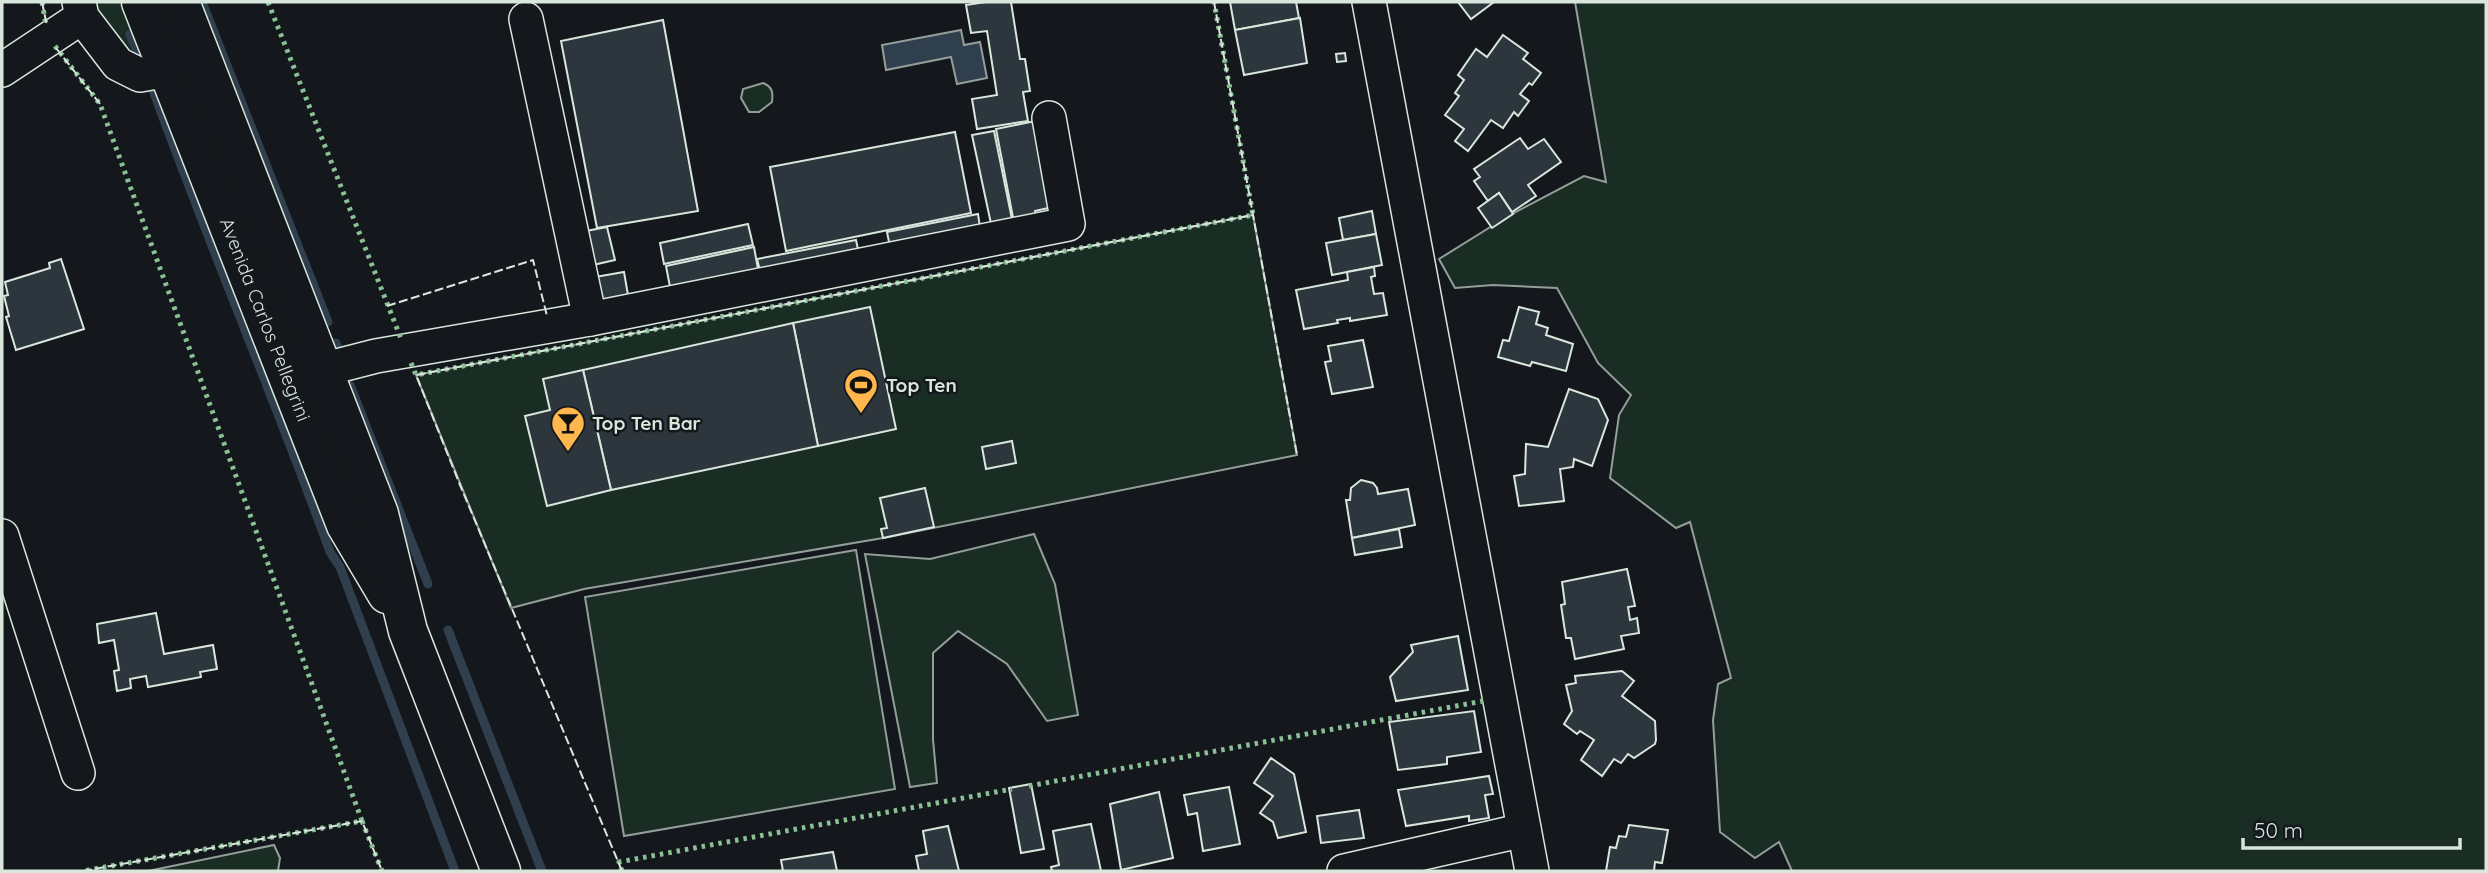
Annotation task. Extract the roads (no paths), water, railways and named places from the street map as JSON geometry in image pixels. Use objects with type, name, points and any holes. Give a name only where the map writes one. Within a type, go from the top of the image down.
[{"type":"main road","name":"Avenida Carlos Pellegrini","points":[[141,2],[185,63],[306,373],[346,525],[408,631],[501,871]]},
{"type":"main road","name":"Avenida Carlos Pellegrini","points":[[180,2],[185,63]]},
{"type":"street","points":[[1369,2],[1532,871]]},
{"type":"street","points":[[2,70],[81,9],[118,64],[141,75],[185,63]]},
{"type":"street","points":[[526,19],[590,319]]},
{"type":"street","points":[[306,373],[376,356],[590,319],[1068,224],[1049,118]]},
{"type":"street","points":[[2,536],[78,773]]},
{"type":"street","points":[[1344,871],[1524,830]]},
{"type":"water","points":[[961,30],[964,45],[980,42],[987,78],[957,84],[951,57],[886,70],[882,45]]},
{"type":"waterway","points":[[202,2],[328,322]]},
{"type":"waterway","points":[[130,34],[141,61]]},
{"type":"waterway","points":[[153,90],[330,552],[340,567],[455,871]]},
{"type":"waterway","points":[[336,343],[339,351]]},
{"type":"waterway","points":[[350,385],[428,584]]},
{"type":"waterway","points":[[448,630],[542,871]]},
{"type":"place","name":"Top Ten","points":[[861,415]]},
{"type":"place","name":"Top Ten Bar","points":[[568,453]]}]
